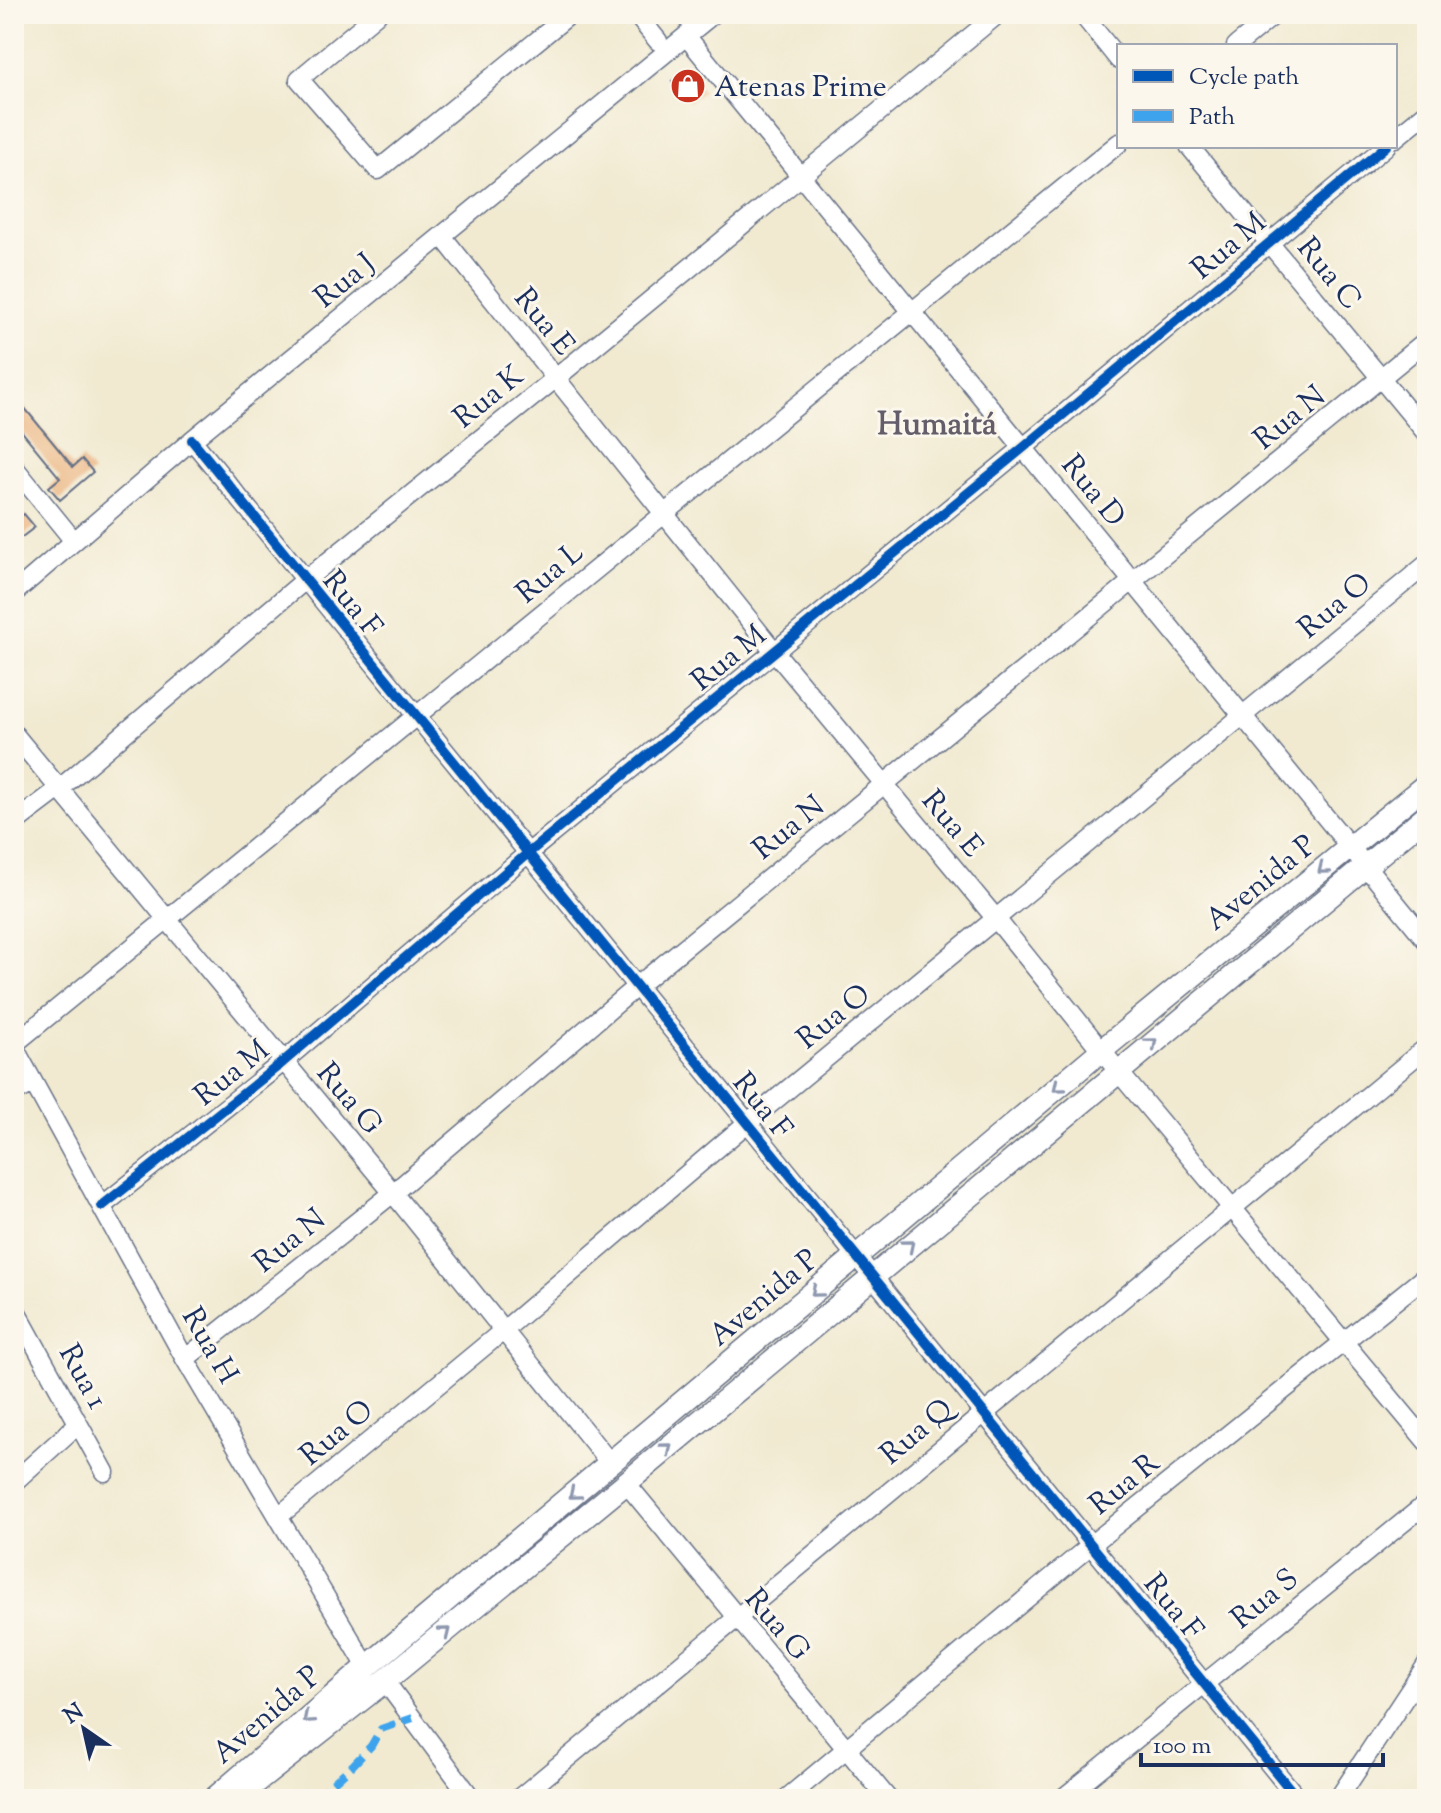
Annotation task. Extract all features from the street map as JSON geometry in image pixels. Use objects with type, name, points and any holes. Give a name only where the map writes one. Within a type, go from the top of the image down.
[{"type":"street","points":[[377,14],[299,79],[378,170],[570,14]]},
{"type":"street","points":[[636,14],[658,41]]},
{"type":"street","name":"Rua J","points":[[14,593],[192,440],[442,236],[685,23],[713,14]]},
{"type":"street","name":"Rua K","points":[[14,823],[59,789],[304,581],[998,14]]},
{"type":"street","points":[[1082,14],[1117,58]]},
{"type":"street","points":[[1238,44],[1275,14]]},
{"type":"street","name":"Rua D","points":[[685,23],[801,176],[1427,941]]},
{"type":"street","points":[[1397,136],[1427,112]]},
{"type":"street","name":"Rua L","points":[[14,1046],[1117,145]]},
{"type":"street","name":"Rua C","points":[[1191,148],[1427,434]]},
{"type":"street","name":"Rua M","points":[[102,1206],[283,1062],[527,854],[1384,148]]},
{"type":"street","name":"Rua E","points":[[442,236],[774,651],[1427,1442]]},
{"type":"street","name":"Rua N","points":[[185,1359],[393,1193],[636,987],[1427,340]]},
{"type":"street","name":"Rua F","points":[[192,440],[1298,1799]]},
{"type":"street","points":[[14,467],[74,541]]},
{"type":"street","name":"Rua O","points":[[279,1516],[747,1123],[1427,564]]},
{"type":"street","name":"Rua G","points":[[14,734],[393,1193],[610,1463]]},
{"type":"street","name":"Avenida P","points":[[235,1799],[610,1463],[1102,1050],[1427,784]]},
{"type":"street","name":"Avenida P","points":[[214,1799],[626,1483],[1427,815]]},
{"type":"street","name":"Rua H","points":[[14,1046],[185,1359],[279,1516],[376,1674],[472,1799]]},
{"type":"street","name":"Rua Q","points":[[518,1799],[1427,1047]]},
{"type":"street","points":[[14,1093],[33,1083]]},
{"type":"street","name":"Rua R","points":[[786,1799],[1092,1544],[1427,1275]]},
{"type":"street","name":"Rua 1","points":[[14,1307],[105,1472]]},
{"type":"street","points":[[14,1482],[78,1424]]},
{"type":"street","name":"Rua G","points":[[626,1483],[888,1799]]},
{"type":"street","name":"Rua S","points":[[1062,1799],[1427,1503]]},
{"type":"street","points":[[1338,1799],[1424,1675]]},
{"type":"building","name":"Atenas Prime","points":[[687,70],[703,92],[689,102],[672,81]]},
{"type":"building","points":[[14,395],[73,467],[82,459],[93,472],[60,500],[49,487],[60,478],[14,422]]},
{"type":"building","points":[[24,514],[35,527],[14,543],[14,522]]},
{"type":"marked path","points":[[315,1799],[371,1746],[381,1729],[413,1718]]},
{"type":"cycle path","points":[[102,1206],[283,1062],[527,854],[1384,148]]},
{"type":"cycle path","points":[[192,440],[1298,1799]]},
{"type":"place","name":"Atenas Prime","points":[[688,86]]},
{"type":"district","name":"Humaitá","points":[[937,423]]}]
